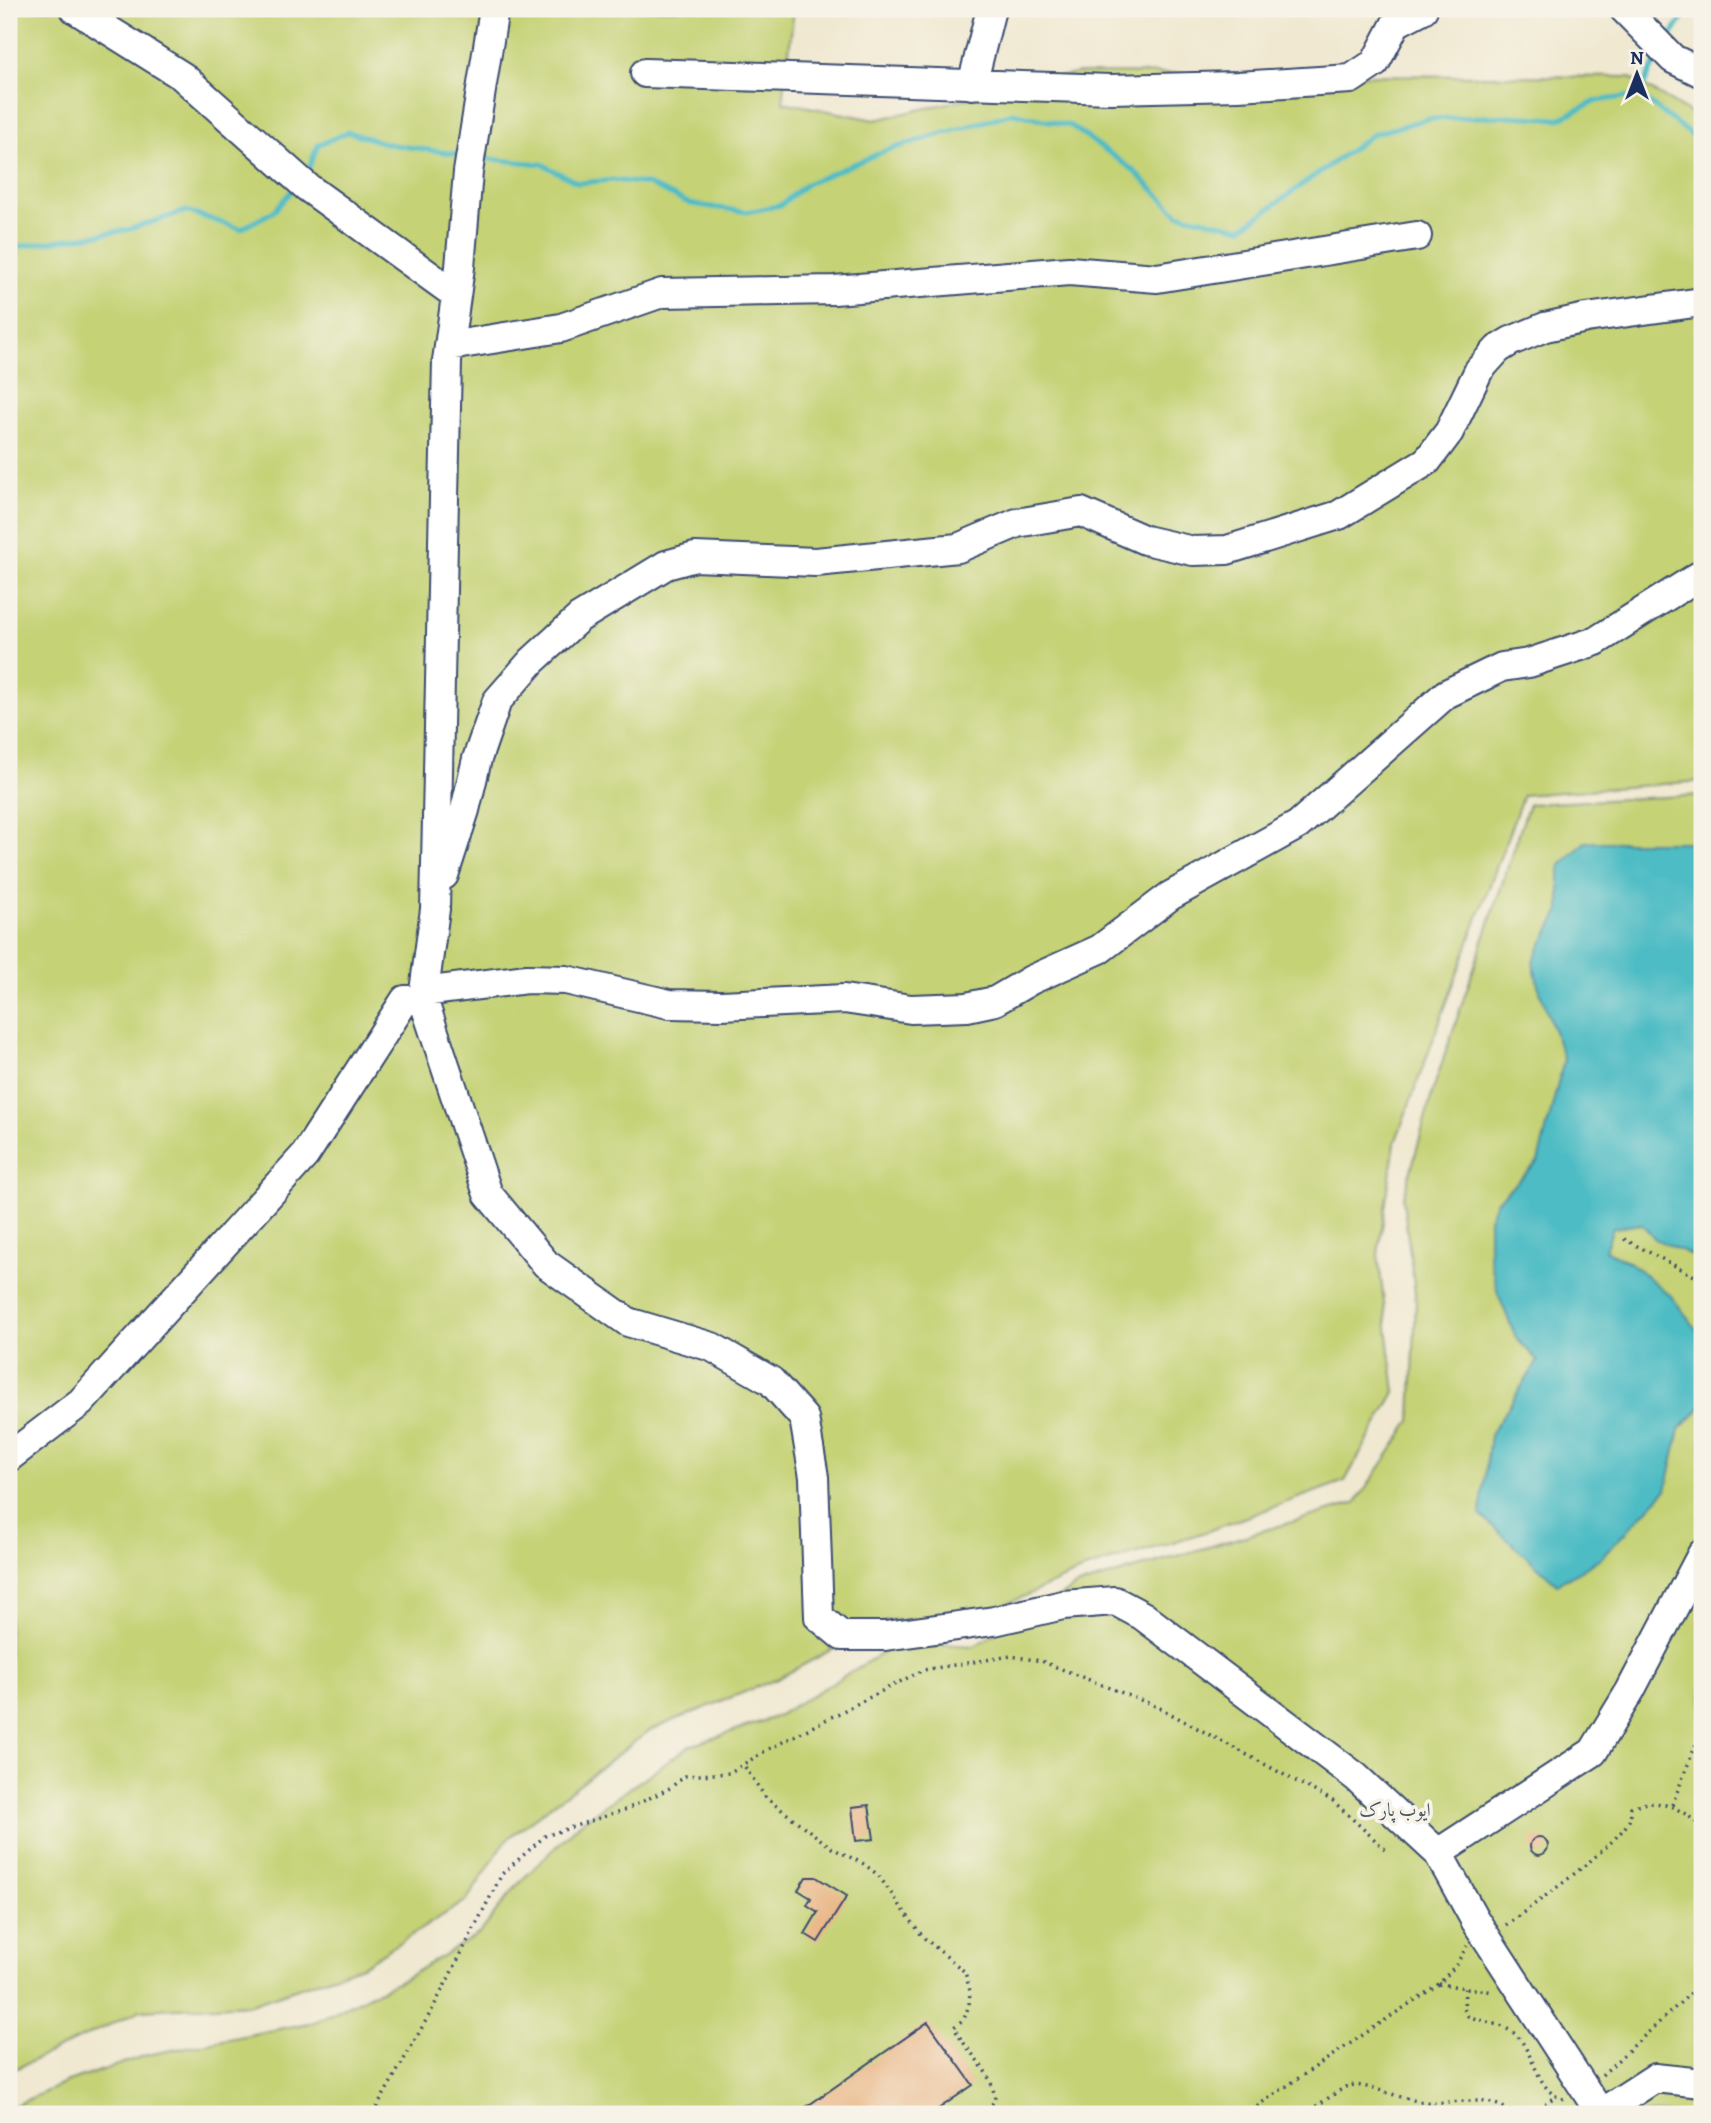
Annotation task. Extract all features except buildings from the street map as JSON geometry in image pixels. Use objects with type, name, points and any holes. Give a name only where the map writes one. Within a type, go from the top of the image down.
[{"type":"street","points":[[75,9],[182,76],[307,187],[456,295]]},
{"type":"street","points":[[494,9],[472,143],[449,346],[436,889],[423,995],[488,1194],[546,1264],[628,1322],[712,1347],[771,1381],[804,1418],[814,1477],[819,1617],[842,1636],[885,1636],[994,1621],[1063,1605],[1115,1601],[1143,1616],[1356,1777],[1438,1853],[1481,1929],[1601,2114],[1654,2078],[1702,2083]]},
{"type":"street","points":[[972,85],[991,9]]},
{"type":"street","points":[[645,74],[1111,89],[1238,86],[1351,79],[1375,63],[1396,23],[1423,9]]},
{"type":"street","points":[[1624,9],[1664,50],[1702,73]]},
{"type":"street","points":[[449,346],[561,328],[662,293],[812,291],[1069,271],[1157,278],[1417,236]]},
{"type":"street","points":[[436,889],[449,866],[477,758],[497,701],[532,661],[579,618],[666,565],[695,557],[816,562],[958,548],[1017,523],[1081,512],[1145,540],[1193,551],[1227,550],[1339,515],[1427,461],[1449,432],[1479,370],[1499,349],[1511,341],[1545,327],[1586,317],[1702,302]]},
{"type":"street","points":[[9,1457],[81,1402],[305,1155],[404,1000],[527,979],[566,980],[669,1003],[722,1005],[844,999],[911,1009],[967,1007],[995,1001],[1031,980],[1100,949],[1170,896],[1298,825],[1446,694],[1502,667],[1529,663],[1596,641],[1702,575]]},
{"type":"street","points":[[1438,1853],[1593,1752],[1630,1691],[1702,1554]]},
{"type":"path","points":[[1624,1239],[1702,1280]]},
{"type":"path","points":[[373,2114],[433,2008],[502,1874],[545,1836],[627,1809],[670,1788],[685,1776],[729,1773],[745,1767],[779,1744],[923,1670],[1010,1656],[1041,1661],[1158,1707],[1333,1801],[1386,1850]]},
{"type":"path","points":[[1672,1805],[1702,1729]]},
{"type":"path","points":[[745,1767],[766,1798],[831,1849],[864,1864],[878,1875],[923,1937],[965,1972],[971,1991],[970,2005],[964,2019],[954,2028],[980,2063],[994,2088],[995,2101],[982,2114]]},
{"type":"path","points":[[1245,2114],[1439,1984],[1481,1929],[1552,1893],[1612,1840],[1630,1819],[1631,1807],[1672,1805],[1691,1816],[1702,1829]]},
{"type":"path","points":[[1535,2114],[1555,2097],[1571,2098],[1586,2089],[1693,1991],[1702,1976]]},
{"type":"path","points":[[1439,1984],[1496,1992]]},
{"type":"path","points":[[1465,1988],[1464,2009],[1468,2016],[1516,2035],[1555,2097]]},
{"type":"path","points":[[1693,1991],[1702,1996]]},
{"type":"path","points":[[1304,2114],[1345,2087],[1354,2085],[1427,2102],[1471,2098],[1489,2101],[1514,2114]]},
{"type":"green space","points":[[9,9],[794,9],[783,102],[875,120],[1078,73],[1629,77],[1702,120],[1702,781],[1523,795],[1395,1143],[1378,1254],[1395,1392],[1345,1481],[1205,1532],[1085,1569],[972,1620],[887,1620],[777,1679],[650,1730],[506,1840],[467,1900],[362,1966],[251,2004],[141,2010],[9,2072]]},
{"type":"green space","name":"ایوب پارک","points":[[1702,795],[1702,2114],[9,2114],[9,2108],[65,2083],[147,2055],[314,2022],[407,1977],[480,1933],[517,1885],[580,1823],[690,1746],[775,1717],[901,1642],[974,1646],[1077,1586],[1356,1503],[1411,1421],[1416,1301],[1403,1199],[1434,1087],[1529,804]]},
{"type":"water","points":[[1585,842],[1702,842],[1702,1260],[1655,1239],[1642,1224],[1613,1228],[1605,1250],[1631,1263],[1671,1296],[1702,1336],[1702,1406],[1680,1429],[1666,1490],[1602,1557],[1557,1584],[1480,1515],[1490,1435],[1538,1361],[1516,1338],[1498,1294],[1489,1255],[1489,1219],[1496,1202],[1538,1162],[1564,1060],[1538,985],[1533,961],[1560,910],[1560,866]]},
{"type":"waterway","points":[[1667,42],[1689,9]]},
{"type":"waterway","points":[[479,158],[542,164],[578,183],[613,180],[647,184],[691,204],[747,212],[781,205],[806,184],[887,150],[1013,113],[1071,126],[1132,169],[1178,214],[1242,228],[1373,134],[1427,119],[1509,116],[1559,119],[1596,101],[1639,95],[1658,56]]},
{"type":"waterway","points":[[1639,95],[1702,143]]},
{"type":"waterway","points":[[306,175],[318,145],[348,132],[388,144],[463,155]]},
{"type":"waterway","points":[[9,248],[127,230],[186,211],[241,229],[274,211],[294,188]]}]
